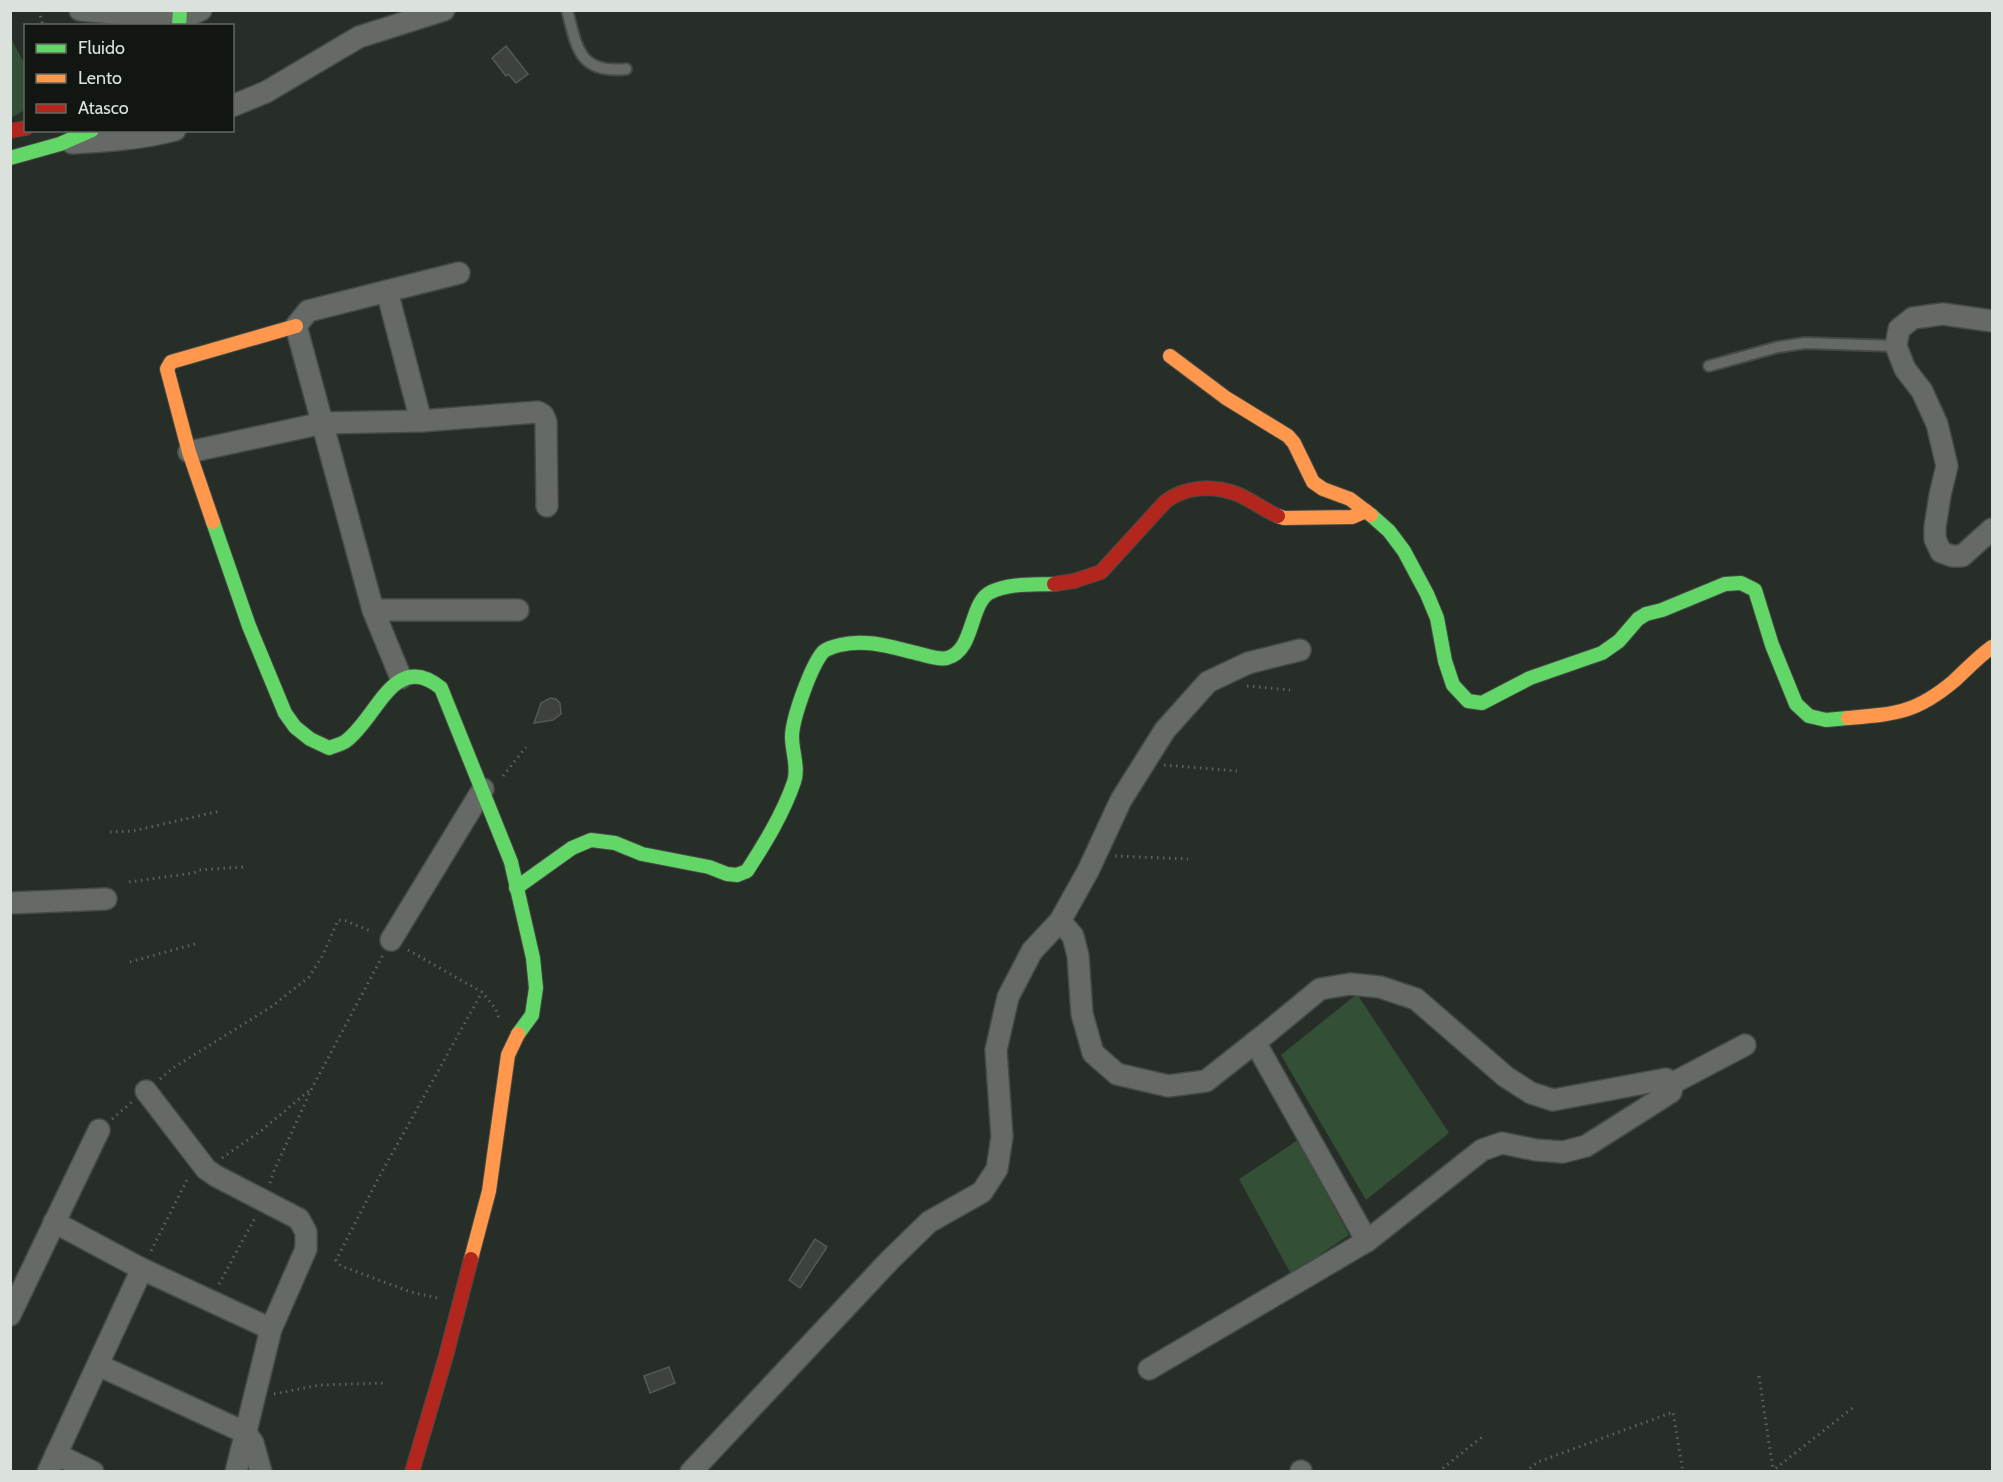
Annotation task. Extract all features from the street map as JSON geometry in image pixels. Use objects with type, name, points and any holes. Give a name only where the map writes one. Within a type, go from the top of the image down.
[{"type":"street","points":[[80,10],[180,18],[201,10]]},
{"type":"street","points":[[234,105],[266,92],[359,37],[444,10]]},
{"type":"street","points":[[10,158],[60,144],[87,132]]},
{"type":"street","points":[[60,144],[119,141],[168,132]]},
{"type":"street","points":[[412,1472],[446,1356],[489,1191],[508,1055],[517,1035],[532,1015],[536,988],[532,957],[511,862],[441,688],[430,679],[416,675],[401,678],[346,741],[329,748],[316,743],[294,727],[282,712],[261,650],[249,626],[189,452],[167,369],[171,362],[296,326],[308,311],[459,273]]},
{"type":"street","points":[[387,291],[421,421]]},
{"type":"street","points":[[1992,321],[1943,314],[1913,318],[1899,329],[1896,346],[1905,369],[1922,391],[1937,424],[1947,466],[1935,527],[1935,539],[1941,552],[1952,556],[1962,556],[1992,529]]},
{"type":"street","points":[[296,326],[373,610],[401,678]]},
{"type":"street","points":[[1170,356],[1226,398],[1288,436],[1294,443],[1313,482],[1323,489],[1350,499],[1389,531],[1404,550],[1437,618],[1445,661],[1453,685],[1463,697],[1476,703],[1494,699],[1530,678],[1602,653],[1619,641],[1638,619],[1646,614],[1662,610],[1712,588],[1735,582],[1755,590],[1772,645],[1796,704],[1809,716],[1826,720],[1892,714],[1916,707],[1937,694],[1956,679],[1976,658],[1992,647]]},
{"type":"street","points":[[189,452],[323,423],[421,421],[538,412],[546,422],[547,506]]},
{"type":"street","points":[[516,888],[573,848],[591,840],[615,843],[642,854],[708,867],[727,874],[738,875],[747,871],[778,819],[794,782],[796,774],[792,738],[793,724],[810,676],[824,651],[839,645],[858,642],[878,644],[936,658],[948,658],[962,648],[982,598],[990,592],[1089,578],[1101,572],[1175,494],[1202,488],[1237,494],[1262,509],[1284,518],[1352,517],[1366,511]]},
{"type":"street","points":[[373,610],[518,610]]},
{"type":"street","points":[[691,1472],[929,1222],[982,1192],[997,1169],[1002,1137],[996,1050],[1008,997],[1032,951],[1060,921],[1095,856],[1121,800],[1165,730],[1208,682],[1248,663],[1300,650]]},
{"type":"street","points":[[391,940],[485,793]]},
{"type":"street","points":[[10,903],[106,899]]},
{"type":"street","points":[[1060,921],[1072,936],[1078,956],[1082,1014],[1093,1053],[1117,1074],[1168,1086],[1206,1081],[1320,989],[1350,984],[1380,987],[1416,999],[1506,1077],[1531,1093],[1553,1100],[1666,1079],[1673,1083]]},
{"type":"street","points":[[1255,1042],[1367,1242]]},
{"type":"street","points":[[1149,1369],[1367,1242],[1482,1150],[1502,1143],[1536,1150],[1563,1152],[1586,1146],[1671,1092],[1673,1083],[1744,1045]]},
{"type":"street","points":[[146,1090],[206,1169],[299,1219],[306,1232],[306,1249],[271,1329],[236,1472]]},
{"type":"street","points":[[10,1315],[99,1130]]},
{"type":"street","points":[[54,1222],[142,1269],[271,1329]]},
{"type":"street","points":[[93,1472],[52,1463],[142,1269]]},
{"type":"street","points":[[98,1365],[246,1433],[253,1443],[261,1472]]},
{"type":"lane","points":[[567,10],[576,44],[587,61],[598,69],[626,69]]},
{"type":"lane","points":[[1709,366],[1778,347],[1805,343],[1896,346]]},
{"type":"path","points":[[485,793],[526,747]]},
{"type":"path","points":[[1144,763],[1237,771]]},
{"type":"path","points":[[110,832],[133,831],[220,812]]},
{"type":"path","points":[[1095,856],[1188,859]]},
{"type":"path","points":[[129,882],[194,873],[199,870],[244,867]]},
{"type":"path","points":[[99,1130],[173,1068],[271,1007],[309,977],[323,955],[338,920],[346,921],[391,940],[482,992],[495,1008],[503,1027],[508,1055]]},
{"type":"path","points":[[210,1301],[265,1200],[273,1173],[312,1088],[391,940]]},
{"type":"path","points":[[130,962],[198,942]]},
{"type":"path","points":[[444,1299],[411,1292],[341,1266],[336,1260],[378,1179],[482,992]]},
{"type":"path","points":[[142,1269],[187,1180],[188,1164],[201,1173],[262,1130],[312,1088]]},
{"type":"path","points":[[1759,1376],[1772,1471]]},
{"type":"path","points":[[258,1383],[266,1395],[320,1385],[386,1383]]},
{"type":"path","points":[[1772,1471],[1855,1406]]},
{"type":"path","points":[[1525,1472],[1538,1462],[1673,1412],[1683,1472]]},
{"type":"path","points":[[1438,1472],[1482,1437]]},
{"type":"green space","points":[[10,37],[24,62],[24,111],[11,118]]},
{"type":"green space","points":[[1357,994],[1449,1133],[1366,1200],[1281,1055]]},
{"type":"green space","points":[[1298,1140],[1349,1235],[1291,1274],[1239,1179]]},
{"type":"building","points":[[506,46],[528,74],[516,83],[508,74],[506,76],[492,58]]},
{"type":"building","points":[[550,698],[560,703],[561,714],[553,720],[534,723],[541,703]]},
{"type":"building","points":[[815,1239],[827,1247],[800,1288],[789,1280]]},
{"type":"building","points":[[669,1367],[675,1383],[650,1393],[644,1376]]},
{"type":"traffic: fast","points":[[179,24],[180,10]]},
{"type":"traffic: fast","points":[[10,158],[60,144],[87,132]]},
{"type":"traffic: fast","points":[[1371,515],[1389,531],[1404,551],[1427,594],[1437,618],[1445,661],[1453,685],[1468,701],[1482,703],[1530,678],[1602,653],[1619,641],[1638,619],[1646,614],[1662,610],[1725,584],[1741,583],[1755,590],[1772,645],[1796,704],[1809,716],[1826,720],[1848,718]]},
{"type":"traffic: fast","points":[[213,522],[249,626],[285,713],[295,727],[310,739],[329,748],[344,742],[357,730],[388,691],[399,682],[411,677],[425,678],[441,688],[511,862],[533,958],[536,988],[532,1015],[518,1034]]},
{"type":"traffic: fast","points":[[516,888],[572,848],[591,840],[615,843],[642,854],[709,867],[727,874],[737,875],[747,871],[767,839],[790,794],[796,766],[792,737],[795,718],[808,680],[823,652],[838,645],[860,643],[947,658],[956,654],[963,646],[979,606],[984,597],[991,592],[1014,586],[1054,584]]},
{"type":"traffic: slow","points":[[213,522],[189,452],[167,369],[171,362],[296,326]]},
{"type":"traffic: slow","points":[[1170,356],[1226,398],[1288,436],[1294,443],[1313,482],[1323,489],[1350,499],[1371,515]]},
{"type":"traffic: slow","points":[[1278,516],[1284,518],[1352,517],[1366,511]]},
{"type":"traffic: slow","points":[[1848,718],[1893,713],[1916,706],[1941,692],[1992,647]]},
{"type":"traffic: slow","points":[[471,1259],[489,1191],[508,1055],[518,1034]]},
{"type":"traffic: jam","points":[[10,131],[24,128]]},
{"type":"traffic: jam","points":[[1054,584],[1074,581],[1101,572],[1165,502],[1190,490],[1209,488],[1228,491],[1278,516]]},
{"type":"traffic: jam","points":[[412,1472],[446,1356],[471,1259]]}]
